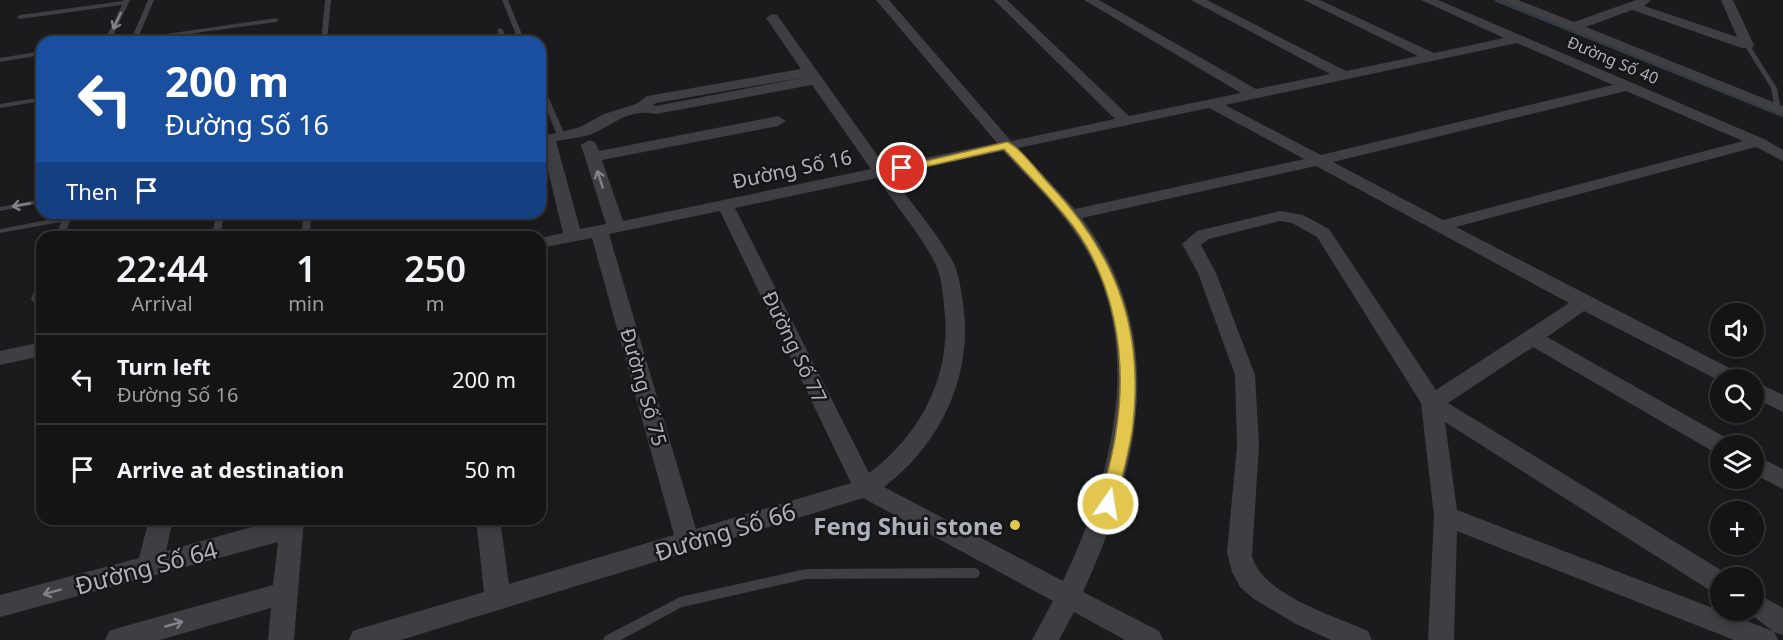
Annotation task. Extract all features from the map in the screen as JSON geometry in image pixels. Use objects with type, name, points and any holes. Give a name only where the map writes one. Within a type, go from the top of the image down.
[{"type":"street","points":[[882,0],[1007,146],[1071,214],[1108,275],[1118,307],[1129,369],[1124,433],[1108,504],[1070,597],[1045,640]]},
{"type":"street","points":[[1000,0],[1126,121]]},
{"type":"street","points":[[1090,0],[1254,94]]},
{"type":"street","points":[[1197,0],[1343,75]]},
{"type":"street","points":[[1310,0],[1432,57]]},
{"type":"street","name":"Đường Số 40","points":[[1427,0],[1758,142],[1783,156]]},
{"type":"street","points":[[1507,0],[1780,110]]},
{"type":"street","points":[[1574,27],[1648,0]]},
{"type":"street","points":[[1727,0],[1747,45]]},
{"type":"street","points":[[1633,6],[1747,45]]},
{"type":"street","name":"Đường Số 66","points":[[362,640],[865,488],[889,471],[913,447],[932,421],[949,374],[956,333],[954,298],[944,262],[772,18]]},
{"type":"street","name":"Đường Số 16","points":[[546,242],[1518,39]]},
{"type":"street","points":[[573,236],[547,165],[546,131],[585,131],[609,117],[641,107],[656,110],[813,76]]},
{"type":"street","points":[[1071,214],[1321,160],[1627,86]]},
{"type":"street","points":[[1211,103],[1583,302],[1714,369]]},
{"type":"street","points":[[593,157],[778,121]]},
{"type":"street","name":"Đường Số 75","points":[[585,131],[688,543]]},
{"type":"street","points":[[1439,225],[1758,142]]},
{"type":"street","name":"Đường Số 77","points":[[726,206],[865,488]]},
{"type":"street","points":[[1359,640],[1278,601],[1251,581],[1242,567],[1239,552],[1248,446],[1245,375],[1207,273],[1191,244],[1203,235],[1280,216],[1297,219],[1323,233],[1379,315],[1432,403],[1446,516],[1441,640]]},
{"type":"street","points":[[1432,403],[1533,338],[1583,302]]},
{"type":"street","points":[[1533,338],[1710,439]]},
{"type":"street","points":[[0,358],[36,350]]},
{"type":"street","points":[[1764,394],[1783,404]]},
{"type":"street","points":[[1432,403],[1710,576]]},
{"type":"street","points":[[1764,469],[1783,480]]},
{"type":"street","points":[[865,488],[1150,640]]},
{"type":"street","points":[[1446,516],[1765,640]]},
{"type":"street","points":[[150,566],[159,525]]},
{"type":"street","name":"Đường Số 64","points":[[0,606],[150,566],[284,525]]},
{"type":"street","points":[[281,640],[291,525]]},
{"type":"street","points":[[489,525],[498,599]]},
{"type":"street","points":[[126,639],[285,593]]},
{"type":"street","points":[[1764,610],[1783,623]]},
{"type":"lane","points":[[136,36],[151,0]]},
{"type":"lane","points":[[325,36],[328,0]]},
{"type":"lane","points":[[505,0],[520,36]]},
{"type":"lane","points":[[20,17],[126,1]]},
{"type":"lane","points":[[110,36],[126,1]]},
{"type":"lane","points":[[168,36],[276,20]]},
{"type":"lane","points":[[500,30],[503,36]]},
{"type":"lane","points":[[1747,45],[1774,88],[1780,110]]},
{"type":"lane","points":[[0,60],[36,54]]},
{"type":"lane","points":[[0,106],[36,100]]},
{"type":"lane","points":[[0,209],[36,202]]},
{"type":"lane","points":[[0,231],[54,219]]},
{"type":"lane","points":[[609,640],[680,602],[806,574],[974,573]]},
{"type":"waterway","points":[[1497,0],[1783,115]]},
{"type":"place","name":"Feng Shui stone","points":[[1015,525]]},
{"type":"route","points":[[902,168],[1007,146],[1071,214],[1093,247],[1108,275],[1118,307],[1129,369],[1124,433],[1108,504]]}]
